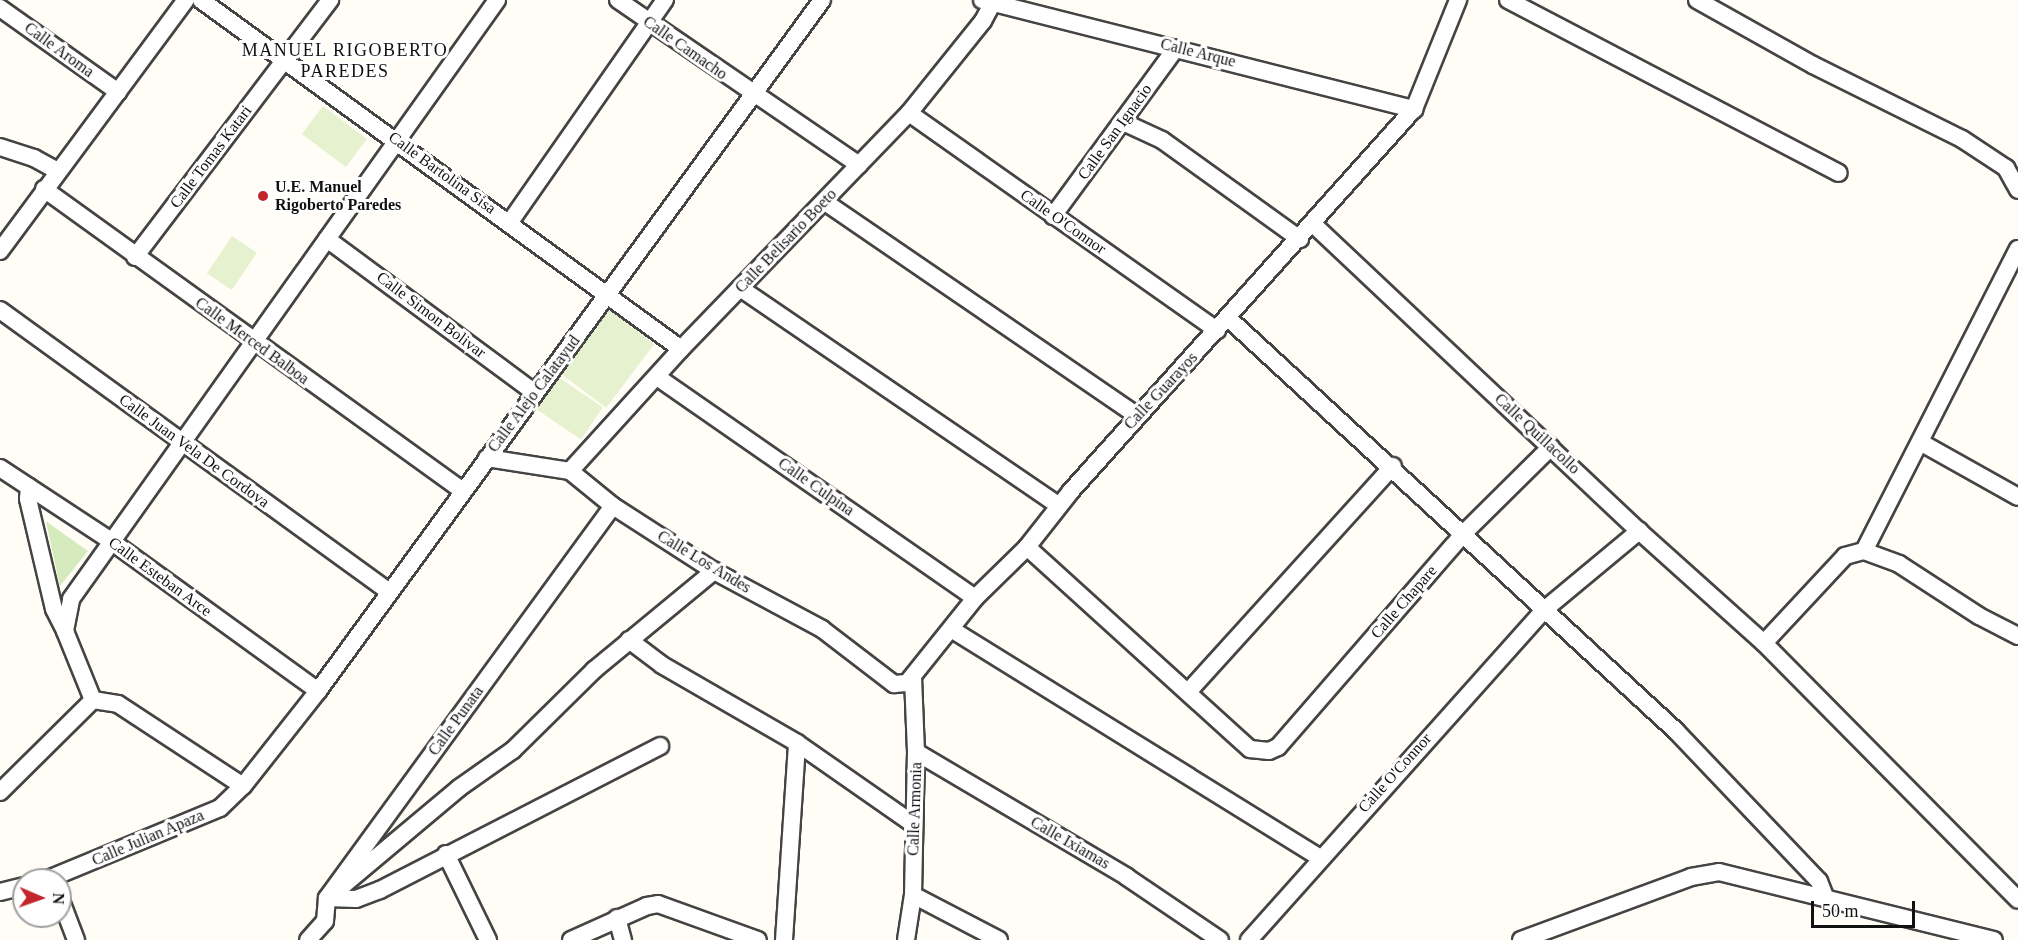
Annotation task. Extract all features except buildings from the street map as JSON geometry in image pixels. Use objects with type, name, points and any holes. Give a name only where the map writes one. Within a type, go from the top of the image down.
[{"type":"street","points":[[0,251],[57,171],[186,0]]},
{"type":"street","name":"Calle Bartolina Sisa","points":[[201,0],[283,62],[399,141],[610,294],[681,349]]},
{"type":"street","name":"Calle Tomas Katari","points":[[135,257],[330,0]]},
{"type":"street","points":[[65,631],[71,599],[327,238],[399,141],[497,0]]},
{"type":"street","name":"Calle Camacho","points":[[618,0],[752,95],[859,165]]},
{"type":"street","points":[[510,222],[665,0]]},
{"type":"street","name":"Calle Alejo Calatayud","points":[[243,786],[318,692],[534,392],[610,294],[822,0]]},
{"type":"street","name":"Calle Guarayos","points":[[913,678],[975,598],[1027,548],[1059,506],[1138,416],[1300,239],[1414,109],[1458,0]]},
{"type":"street","points":[[1508,0],[1839,173]]},
{"type":"street","points":[[1697,0],[1813,65],[1962,139],[2006,168],[2017,184]]},
{"type":"street","name":"Calle Arque","points":[[987,2],[1414,109]]},
{"type":"street","name":"Calle Belisario Boeto","points":[[570,471],[681,349],[909,113],[983,21],[987,2]]},
{"type":"street","name":"Calle Aroma","points":[[0,8],[118,92]]},
{"type":"street","name":"Calle San Ignacio","points":[[1053,216],[1176,48]]},
{"type":"street","name":"Calle O'Connor","points":[[909,113],[1053,216],[1223,324],[1393,466],[1544,610],[1676,731],[1819,881],[1825,897]]},
{"type":"street","points":[[1123,122],[1162,140],[1300,239]]},
{"type":"street","points":[[0,147],[34,158],[57,171]]},
{"type":"street","name":"Calle Merced Balboa","points":[[44,189],[253,343],[463,491]]},
{"type":"street","points":[[825,202],[1138,416]]},
{"type":"street","name":"Calle Quillacollo","points":[[1313,224],[1639,531],[1764,642],[2018,900]]},
{"type":"street","name":"Calle Simon Bolivar","points":[[327,238],[534,392]]},
{"type":"street","points":[[1864,551],[2018,249]]},
{"type":"street","points":[[740,288],[1059,506]]},
{"type":"street","name":"Calle Juan Vela De Cordova","points":[[0,310],[389,592]]},
{"type":"street","name":"Calle Culpina","points":[[657,377],[975,598]]},
{"type":"street","points":[[1920,442],[2018,496]]},
{"type":"street","name":"Calle Chapare","points":[[1188,692],[1257,751],[1278,747],[1464,533],[1551,447]]},
{"type":"street","points":[[486,458],[570,471]]},
{"type":"street","points":[[1027,548],[1188,692],[1393,466]]},
{"type":"street","name":"Calle Esteban Arce","points":[[0,468],[111,542],[318,692]]},
{"type":"street","name":"Calle Los Andes","points":[[570,471],[613,506],[714,571],[822,629],[894,684],[907,683],[913,678]]},
{"type":"street","points":[[29,487],[28,499],[54,609],[93,700]]},
{"type":"street","name":"Calle Punata","points":[[308,940],[325,921],[331,894],[613,506]]},
{"type":"street","name":"Calle O'Connor","points":[[1250,940],[1544,610],[1639,531]]},
{"type":"street","points":[[1764,642],[1845,556],[1864,551],[1899,564],[1978,616],[2018,636]]},
{"type":"street","points":[[331,894],[348,885],[459,788],[513,750],[629,640],[714,571]]},
{"type":"street","points":[[951,629],[1321,858]]},
{"type":"street","points":[[629,640],[662,665],[797,742],[913,824]]},
{"type":"street","name":"Calle Armonia","points":[[906,940],[913,895],[916,752],[913,678]]},
{"type":"street","points":[[93,700],[118,704],[243,786]]},
{"type":"street","points":[[0,792],[93,700]]},
{"type":"street","points":[[784,940],[797,742]]},
{"type":"street","points":[[331,894],[356,899],[380,890],[446,854],[660,746]]},
{"type":"street","name":"Calle Ixiamas","points":[[916,752],[1127,877],[1220,940]]},
{"type":"street","name":"Calle Julian Apaza","points":[[72,870],[220,808],[243,786]]},
{"type":"street","points":[[446,854],[488,940]]},
{"type":"street","points":[[1521,940],[1708,872],[1731,873],[1994,940]]},
{"type":"street","points":[[913,895],[999,940]]},
{"type":"street","points":[[572,940],[617,918],[658,904],[753,939]]},
{"type":"street","points":[[617,918],[623,940]]},
{"type":"green space","points":[[323,106],[367,139],[346,167],[302,134]]},
{"type":"green space","points":[[232,236],[257,253],[232,290],[207,273]]},
{"type":"green space","points":[[608,309],[654,344],[606,408],[560,373]]},
{"type":"green space","points":[[558,377],[603,407],[581,440],[536,409]]},
{"type":"green space","points":[[46,522],[88,551],[60,586]]},
{"type":"place","name":"U.E. Manuel Rigoberto Paredes","points":[[263,196]]},
{"type":"district","name":"MANUEL RIGOBERTO PAREDES","points":[[345,61]]}]
